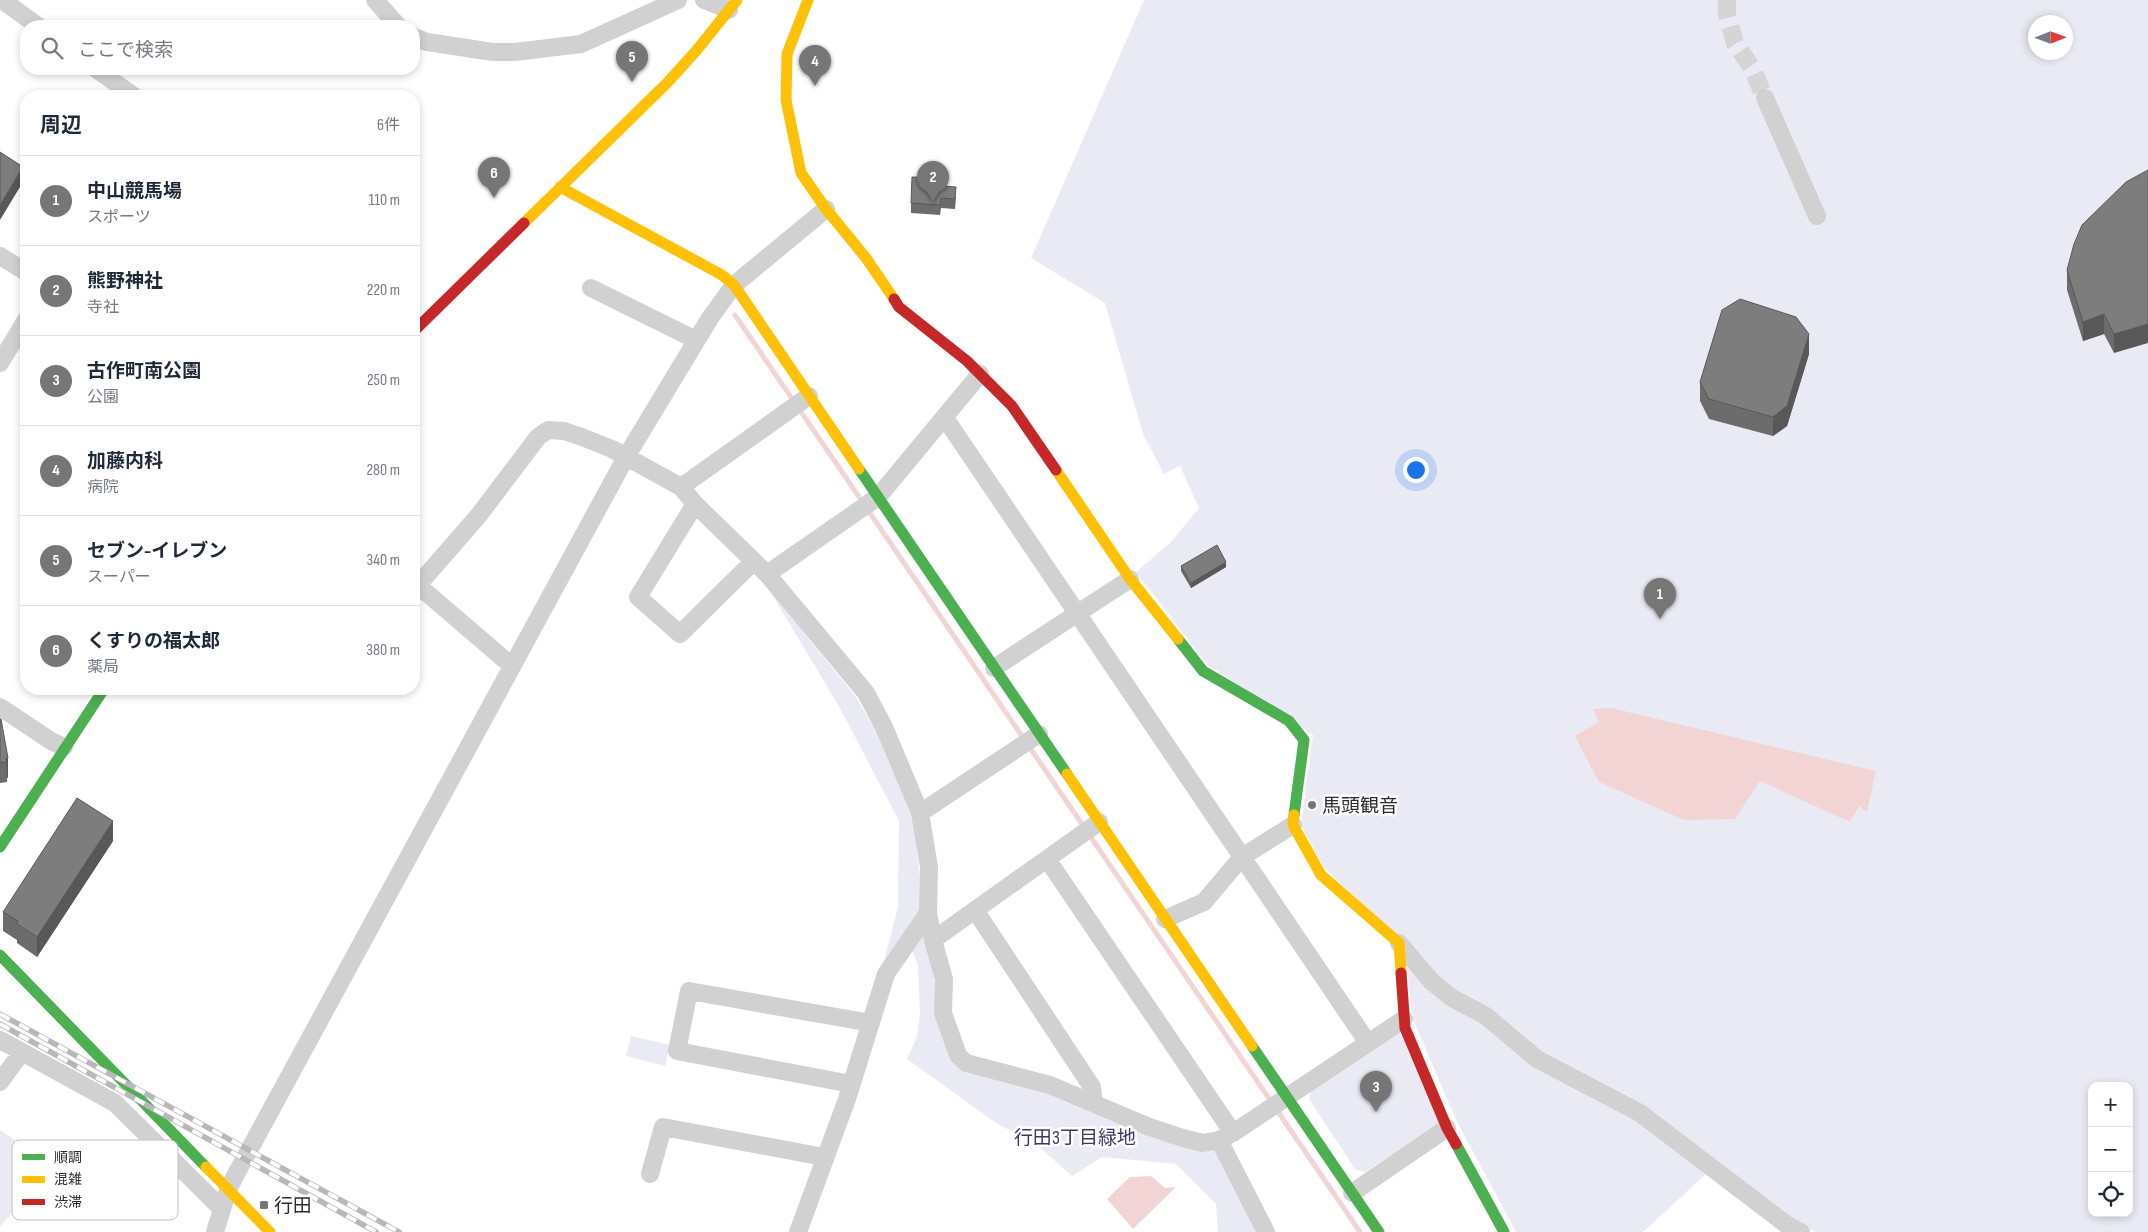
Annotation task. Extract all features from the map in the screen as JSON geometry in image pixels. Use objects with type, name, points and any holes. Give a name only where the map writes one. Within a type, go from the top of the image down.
[{"type":"street","points":[[2,0],[30,20]]},
{"type":"street","points":[[375,0],[393,20]]},
{"type":"street","points":[[420,39],[493,52],[515,52],[581,44],[678,0]]},
{"type":"street","points":[[420,325],[667,82],[696,51],[733,5],[704,0]]},
{"type":"street","points":[[808,0],[787,54],[786,100],[801,173],[826,209],[866,258],[899,307],[967,361],[1012,406],[1130,580],[1204,671],[1289,721],[1304,740],[1293,825],[1321,875],[1399,943],[1432,982],[1452,998],[1486,1016],[1537,1059],[1640,1113],[1787,1225],[1801,1232]]},
{"type":"street","points":[[104,75],[126,90]]},
{"type":"street","points":[[1765,98],[1817,216]]},
{"type":"street","points":[[560,187],[722,275],[734,285],[1379,1232]]},
{"type":"street","points":[[216,1232],[228,1190],[626,457],[696,340],[734,285],[826,209]]},
{"type":"street","points":[[0,256],[20,268]]},
{"type":"street","points":[[591,288],[696,340]]},
{"type":"street","points":[[0,363],[20,330]]},
{"type":"street","points":[[767,574],[878,497],[980,374]]},
{"type":"street","points":[[680,487],[809,396]]},
{"type":"street","points":[[944,418],[1368,1043]]},
{"type":"street","points":[[420,579],[479,515],[538,437],[548,430],[564,431],[612,449],[680,487],[767,574],[866,693],[884,727],[920,813],[929,867],[928,913],[933,940],[944,978],[943,1013],[958,1055],[966,1063],[1050,1085],[1147,1126],[1203,1143],[1226,1136],[1404,1019]]},
{"type":"street","points":[[695,504],[638,597],[680,634],[754,561]]},
{"type":"street","points":[[994,668],[1130,580]]},
{"type":"street","points":[[420,586],[512,666]]},
{"type":"street","points":[[0,847],[100,695]]},
{"type":"street","points":[[0,707],[51,742],[64,747]]},
{"type":"street","points":[[920,813],[1039,734]]},
{"type":"street","points":[[933,940],[1099,822]]},
{"type":"street","points":[[1165,919],[1204,902],[1242,857],[1293,825]]},
{"type":"street","points":[[1047,859],[1226,1136],[1266,1232]]},
{"type":"street","points":[[975,910],[1092,1087],[1094,1103]]},
{"type":"street","points":[[798,1232],[852,1084],[886,974],[928,913]]},
{"type":"street","points":[[1399,943],[1404,1028],[1447,1128],[1504,1232]]},
{"type":"street","points":[[0,955],[270,1232]]},
{"type":"street","points":[[852,1084],[677,1051],[689,991],[871,1023]]},
{"type":"street","points":[[0,1040],[115,1103],[152,1140]]},
{"type":"street","points":[[0,1082],[22,1052]]},
{"type":"street","points":[[650,1174],[663,1127],[824,1157]]},
{"type":"street","points":[[1352,1192],[1447,1128]]},
{"type":"street","points":[[178,1165],[222,1209]]},
{"type":"green space","points":[[1144,0],[2148,0],[2148,1232],[1816,1232],[1789,1218],[1539,1053],[1454,993],[1323,866],[1301,825],[1313,735],[1208,665],[1136,572],[1171,542],[1199,508],[1180,466],[1164,474],[1143,434],[1105,303],[1031,258]]},
{"type":"green space","name":"行田3丁目緑地","points":[[770,591],[855,696],[877,732],[914,823],[927,940],[935,983],[935,1017],[951,1056],[963,1072],[1047,1092],[1141,1133],[1217,1151],[1256,1232],[1218,1232],[1216,1204],[1176,1164],[1102,1157],[1072,1176],[1036,1144],[996,1123],[907,1059],[917,1037],[920,1013],[918,966],[906,935],[883,965],[898,907],[899,821],[840,708]]},
{"type":"green space","points":[[1406,962],[1539,1070],[1636,1118],[1706,1174],[1643,1232],[1516,1232],[1456,1120],[1413,1019]]},
{"type":"green space","points":[[1398,1028],[1440,1124],[1365,1172],[1355,1169],[1309,1099],[1312,1087]]},
{"type":"green space","points":[[631,1036],[670,1045],[665,1066],[626,1056]]},
{"type":"green space","points":[[0,1130],[15,1140],[12,1140],[12,1212],[0,1227]]},
{"type":"shaded area","points":[[1611,708],[1876,771],[1867,812],[1859,806],[1850,822],[1760,781],[1735,819],[1684,820],[1599,782],[1575,736],[1599,722],[1593,709]]},
{"type":"shaded area","points":[[1151,1176],[1165,1188],[1176,1187],[1133,1229],[1107,1199],[1130,1177]]},
{"type":"building","points":[[0,152],[20,165],[20,172],[0,205]]},
{"type":"building","points":[[2148,170],[2148,324],[2114,334],[2104,314],[2083,322],[2067,270],[2074,244],[2082,225],[2126,182]]},
{"type":"building","points":[[912,177],[943,178],[942,186],[956,187],[955,199],[941,198],[940,205],[911,203]]},
{"type":"building","points":[[1740,299],[1796,317],[1809,334],[1787,406],[1773,417],[1709,399],[1700,382],[1722,310]]},
{"type":"building","points":[[1217,545],[1226,562],[1191,583],[1181,566]]},
{"type":"building","points":[[0,719],[8,758],[6,758],[7,762],[0,763]]},
{"type":"building","points":[[77,798],[113,821],[37,937],[17,924],[18,921],[3,912]]},
{"type":"waterway","points":[[735,315],[1360,1232]]},
{"type":"tunnel","points":[[1727,0],[1727,14],[1735,43],[1752,68],[1765,98]]},
{"type":"railway","points":[[0,1014],[399,1232]]},
{"type":"railway","points":[[0,1024],[376,1232]]},
{"type":"traffic: fast","points":[[859,469],[1067,774]]},
{"type":"traffic: fast","points":[[1178,639],[1203,671],[1289,721],[1304,740],[1294,815]]},
{"type":"traffic: fast","points":[[0,847],[100,695]]},
{"type":"traffic: fast","points":[[0,955],[206,1167]]},
{"type":"traffic: fast","points":[[1252,1046],[1379,1232]]},
{"type":"traffic: fast","points":[[1456,1144],[1504,1232]]},
{"type":"traffic: slow","points":[[524,223],[667,83],[696,51],[737,0]]},
{"type":"traffic: slow","points":[[808,0],[787,54],[786,100],[801,173],[826,209],[866,258],[894,299]]},
{"type":"traffic: slow","points":[[560,187],[722,275],[734,285],[859,469]]},
{"type":"traffic: slow","points":[[1056,470],[1130,579],[1178,639]]},
{"type":"traffic: slow","points":[[1067,774],[1252,1046]]},
{"type":"traffic: slow","points":[[1294,815],[1293,825],[1321,875],[1399,943],[1401,973]]},
{"type":"traffic: slow","points":[[206,1167],[270,1232]]},
{"type":"traffic: jam","points":[[420,325],[524,223]]},
{"type":"traffic: jam","points":[[894,299],[899,307],[967,361],[1012,406],[1056,470]]},
{"type":"traffic: jam","points":[[1401,973],[1405,1028],[1447,1128],[1456,1144]]},
{"type":"place","name":"セブン-イレブン","points":[[632,82]]},
{"type":"place","name":"加藤内科","points":[[815,86]]},
{"type":"place","name":"くすりの福太郎","points":[[494,198]]},
{"type":"place","name":"熊野神社","points":[[933,202]]},
{"type":"place","name":"中山競馬場","points":[[1660,619]]},
{"type":"place","name":"馬頭観音","points":[[1312,805]]},
{"type":"place","name":"古作町南公園","points":[[1376,1112]]},
{"type":"place","name":"行田","points":[[264,1205]]}]
